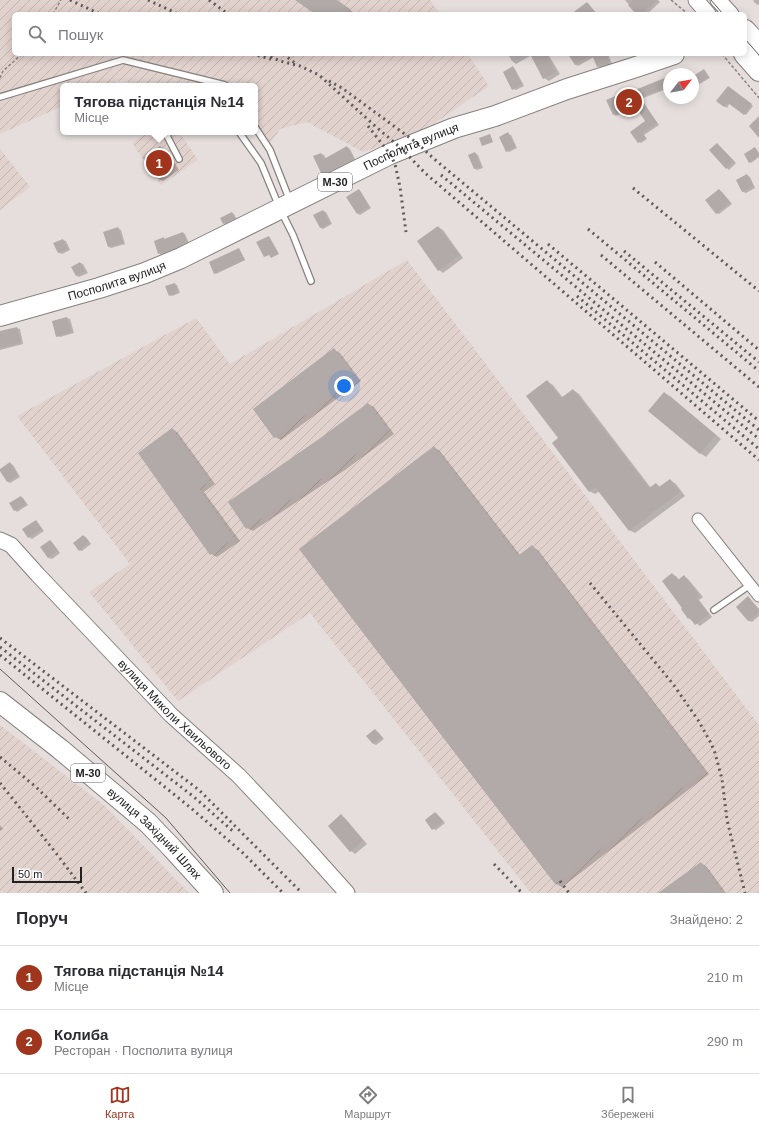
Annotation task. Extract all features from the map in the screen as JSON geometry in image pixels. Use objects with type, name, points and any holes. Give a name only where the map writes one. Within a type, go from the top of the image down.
[{"type":"highway","points":[[747,36],[754,56]]},
{"type":"highway","name":"Посполита вулиця","points":[[0,316],[145,274],[286,207],[390,154],[454,128],[495,116],[567,89],[668,56]]},
{"type":"highway","name":"вулиця Західний Шлях","points":[[0,702],[148,823],[172,848],[203,886]]},
{"type":"street","points":[[696,0],[706,12]]},
{"type":"street","points":[[718,0],[729,12]]},
{"type":"street","points":[[698,519],[759,596]]},
{"type":"street","name":"вулиця Миколи Хвильового","points":[[0,540],[12,545],[38,575],[171,715],[239,776],[347,893]]},
{"type":"lane","points":[[0,97],[123,60],[217,83]]},
{"type":"lane","points":[[258,132],[270,150],[286,207],[292,235],[311,281]]},
{"type":"lane","points":[[167,135],[179,159]]},
{"type":"lane","points":[[241,135],[261,163],[286,207]]},
{"type":"lane","points":[[714,610],[750,585]]},
{"type":"path","points":[[54,12],[61,0]]},
{"type":"path","points":[[671,0],[686,12]]},
{"type":"path","points":[[0,78],[3,71],[20,56]]},
{"type":"path","points":[[724,56],[759,98]]},
{"type":"shaded area","points":[[0,0],[430,0],[439,12],[12,12],[12,56],[469,56],[489,86],[426,129],[363,152],[307,122],[280,129],[269,145],[257,135],[258,135],[258,83],[130,83],[121,80],[114,83],[60,83],[60,107],[0,134]]},
{"type":"shaded area","points":[[144,135],[181,135],[198,160],[161,185],[132,143]]},
{"type":"shaded area","points":[[0,149],[30,187],[0,210]]},
{"type":"shaded area","points":[[407,260],[759,725],[759,893],[531,893],[310,613],[178,701],[89,592],[130,564],[17,416],[196,318],[230,364]]},
{"type":"shaded area","points":[[0,725],[105,806],[189,893],[0,893]]},
{"type":"building","points":[[295,0],[337,0],[350,9],[348,12],[312,12]]},
{"type":"building","points":[[633,0],[657,0],[643,12],[634,12],[628,5]]},
{"type":"building","points":[[587,2],[595,12],[574,12]]},
{"type":"building","points":[[531,56],[547,56],[556,72],[543,79]]},
{"type":"building","points":[[569,56],[590,56],[575,65]]},
{"type":"building","points":[[592,56],[607,56],[610,63],[597,67]]},
{"type":"building","points":[[513,66],[522,84],[512,90],[503,72]]},
{"type":"building","points":[[704,69],[709,77],[699,83],[699,72]]},
{"type":"building","points":[[663,79],[663,88],[640,97],[657,123],[642,133],[646,138],[638,143],[630,132],[645,121],[635,106],[613,115],[606,100],[634,88],[635,90]]},
{"type":"building","points":[[728,86],[752,104],[744,115],[728,103],[724,107],[716,101]]},
{"type":"building","points":[[759,116],[759,138],[749,126]]},
{"type":"building","points":[[508,132],[515,147],[506,152],[499,137]]},
{"type":"building","points":[[490,134],[493,142],[482,146],[479,138]]},
{"type":"building","points":[[717,143],[734,161],[726,169],[709,150]]},
{"type":"building","points":[[160,146],[175,167],[158,179],[143,158]]},
{"type":"building","points":[[347,146],[354,159],[322,175],[313,156],[321,153],[324,159]]},
{"type":"building","points":[[755,147],[759,153],[759,156],[749,163],[744,154]]},
{"type":"building","points":[[475,152],[481,167],[474,169],[468,155]]},
{"type":"building","points":[[747,174],[753,186],[742,192],[736,180]]},
{"type":"building","points":[[359,189],[369,207],[357,214],[346,197]]},
{"type":"building","points":[[719,189],[730,202],[716,214],[705,200]]},
{"type":"building","points":[[323,210],[330,223],[320,228],[313,215]]},
{"type":"building","points":[[232,212],[235,218],[223,224],[220,218]]},
{"type":"building","points":[[438,226],[460,255],[438,271],[417,241]]},
{"type":"building","points":[[118,227],[123,243],[108,247],[103,232]]},
{"type":"building","points":[[183,232],[187,242],[176,248],[158,254],[154,241]]},
{"type":"building","points":[[269,236],[279,254],[271,258],[269,255],[264,257],[256,242]]},
{"type":"building","points":[[63,239],[68,249],[58,253],[53,243]]},
{"type":"building","points":[[239,248],[245,260],[214,274],[209,262]]},
{"type":"building","points":[[80,262],[85,271],[76,276],[71,267]]},
{"type":"building","points":[[175,283],[178,292],[169,296],[165,286]]},
{"type":"building","points":[[67,317],[72,332],[56,337],[52,321]]},
{"type":"building","points":[[17,327],[21,343],[0,348],[0,331]]},
{"type":"building","points":[[334,348],[356,378],[274,438],[253,409]]},
{"type":"building","points":[[547,380],[561,398],[573,389],[649,488],[656,483],[659,487],[670,479],[680,492],[629,531],[595,487],[589,492],[552,443],[558,438],[526,396]]},
{"type":"building","points":[[664,392],[716,435],[700,454],[648,411]]},
{"type":"building","points":[[368,403],[388,430],[339,467],[246,529],[228,502]]},
{"type":"building","points":[[172,428],[210,481],[199,489],[234,538],[210,555],[138,453]]},
{"type":"building","points":[[434,446],[518,556],[532,545],[704,771],[555,884],[299,549]]},
{"type":"building","points":[[10,462],[18,475],[7,482],[0,469]]},
{"type":"building","points":[[21,496],[26,504],[14,511],[9,503]]},
{"type":"building","points":[[36,520],[42,529],[28,538],[22,529]]},
{"type":"building","points":[[83,535],[89,542],[79,551],[73,543]]},
{"type":"building","points":[[50,540],[58,551],[48,558],[40,547]]},
{"type":"building","points":[[672,573],[678,580],[684,575],[699,595],[696,597],[709,614],[695,625],[689,617],[688,619],[681,609],[682,608],[662,581]]},
{"type":"building","points":[[748,596],[759,612],[748,621],[736,607]]},
{"type":"building","points":[[375,729],[382,737],[373,744],[366,736]]},
{"type":"building","points":[[435,812],[443,821],[432,830],[425,820]]},
{"type":"building","points":[[341,814],[363,841],[350,852],[328,826]]},
{"type":"building","points":[[701,862],[723,893],[658,893]]},
{"type":"tram line","points":[[711,0],[721,12]]},
{"type":"tram line","points":[[747,41],[759,55]]},
{"type":"tram line","points":[[0,669],[166,818],[230,893]]},
{"type":"railway","points":[[70,0],[96,12]]},
{"type":"railway","points":[[148,0],[174,12]]},
{"type":"railway","points":[[209,0],[225,12]]},
{"type":"railway","points":[[260,56],[271,59]]},
{"type":"railway","points":[[269,56],[280,61],[300,66],[319,75],[402,149],[425,173],[759,460]]},
{"type":"railway","points":[[286,56],[295,63]]},
{"type":"railway","points":[[329,81],[342,88],[417,143],[433,158],[759,430]]},
{"type":"railway","points":[[368,126],[390,154],[395,164],[400,187],[406,232]]},
{"type":"railway","points":[[441,175],[759,439]]},
{"type":"railway","points":[[633,188],[759,291]]},
{"type":"railway","points":[[588,229],[759,371]]},
{"type":"railway","points":[[548,244],[759,421]]},
{"type":"railway","points":[[624,251],[759,362]]},
{"type":"railway","points":[[601,255],[759,387]]},
{"type":"railway","points":[[655,262],[759,350]]},
{"type":"railway","points":[[577,296],[759,449]]},
{"type":"railway","points":[[590,583],[673,684],[698,720],[711,743],[722,779],[727,820],[745,893]]},
{"type":"railway","points":[[0,638],[199,790],[302,893]]},
{"type":"railway","points":[[0,647],[194,797],[235,833]]},
{"type":"railway","points":[[0,655],[191,808],[243,853],[283,893]]},
{"type":"railway","points":[[0,757],[36,787],[70,820]]},
{"type":"railway","points":[[0,783],[86,893]]},
{"type":"railway","points":[[494,864],[522,893]]},
{"type":"railway","points":[[560,881],[569,893]]},
{"type":"place","name":"Колиба","points":[[629,102]]},
{"type":"place","name":"Тягова пiдстанцiя №14","points":[[159,163]]}]
